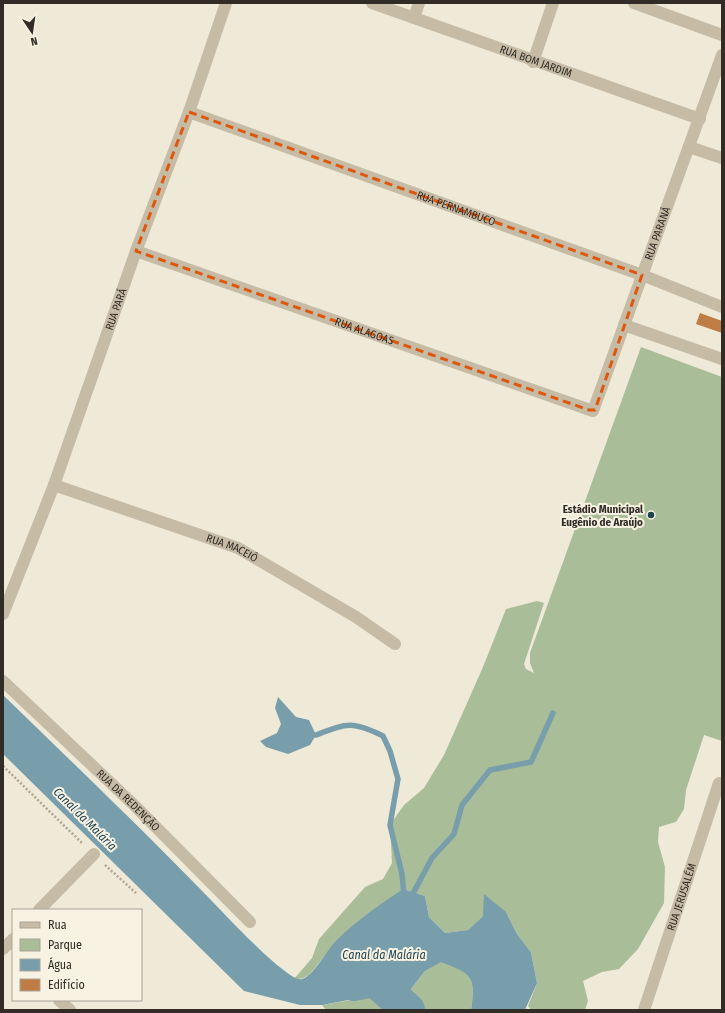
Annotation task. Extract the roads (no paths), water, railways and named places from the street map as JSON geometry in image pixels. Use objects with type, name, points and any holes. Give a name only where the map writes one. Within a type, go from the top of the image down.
[{"type":"street","name":"RUA PARÁ","points":[[3,614],[54,485],[136,251],[189,112],[226,3]]},
{"type":"street","name":"RUA BOM JARDIM","points":[[372,3],[533,62],[700,119]]},
{"type":"street","points":[[414,18],[419,3]]},
{"type":"street","points":[[533,62],[554,3]]},
{"type":"street","points":[[634,3],[722,35]]},
{"type":"street","name":"RUA PARANÁ","points":[[593,411],[722,56]]},
{"type":"street","name":"RUA PERNAMBUCO","points":[[189,112],[642,275],[722,307]]},
{"type":"street","points":[[689,147],[722,158]]},
{"type":"street","name":"RUA ALAGOAS","points":[[136,251],[593,411]]},
{"type":"street","points":[[624,325],[722,359]]},
{"type":"street","name":"RUA MACEIÓ","points":[[54,485],[238,548],[356,617],[395,644]]},
{"type":"street","name":"RUA DA REDENÇÃO","points":[[3,681],[134,805],[250,922]]},
{"type":"street","name":"RUA JERUSALÉM","points":[[644,1010],[719,783]]},
{"type":"street","points":[[40,909],[94,854]]},
{"type":"street","points":[[6,950],[12,940]]},
{"type":"street","points":[[60,1001],[70,1010]]},
{"type":"water","name":"Canal da Malária","points":[[3,695],[147,835],[255,945],[277,965],[296,978],[302,979],[311,973],[342,935],[367,914],[403,889],[425,896],[429,917],[445,933],[468,930],[483,916],[484,894],[506,912],[517,934],[531,952],[537,983],[525,1010],[471,1010],[473,990],[470,978],[465,973],[441,962],[425,971],[410,990],[383,1001],[370,996],[322,1005],[300,1005],[244,991],[3,754]]},
{"type":"water","points":[[278,697],[296,717],[309,720],[316,735],[310,745],[288,754],[266,747],[260,741],[277,733],[281,724],[275,708]]},
{"type":"waterway","points":[[410,899],[432,858],[454,834],[462,805],[490,770],[531,762],[553,713]]},
{"type":"waterway","points":[[316,735],[350,725],[364,728],[383,736],[390,751],[398,779],[390,825],[402,874],[404,896]]},
{"type":"waterway","name":"Canal da Malária","points":[[353,984],[375,980],[408,1010]]},
{"type":"place","name":"Estádio Municipal Eugênio de Araújo","points":[[651,515]]}]
